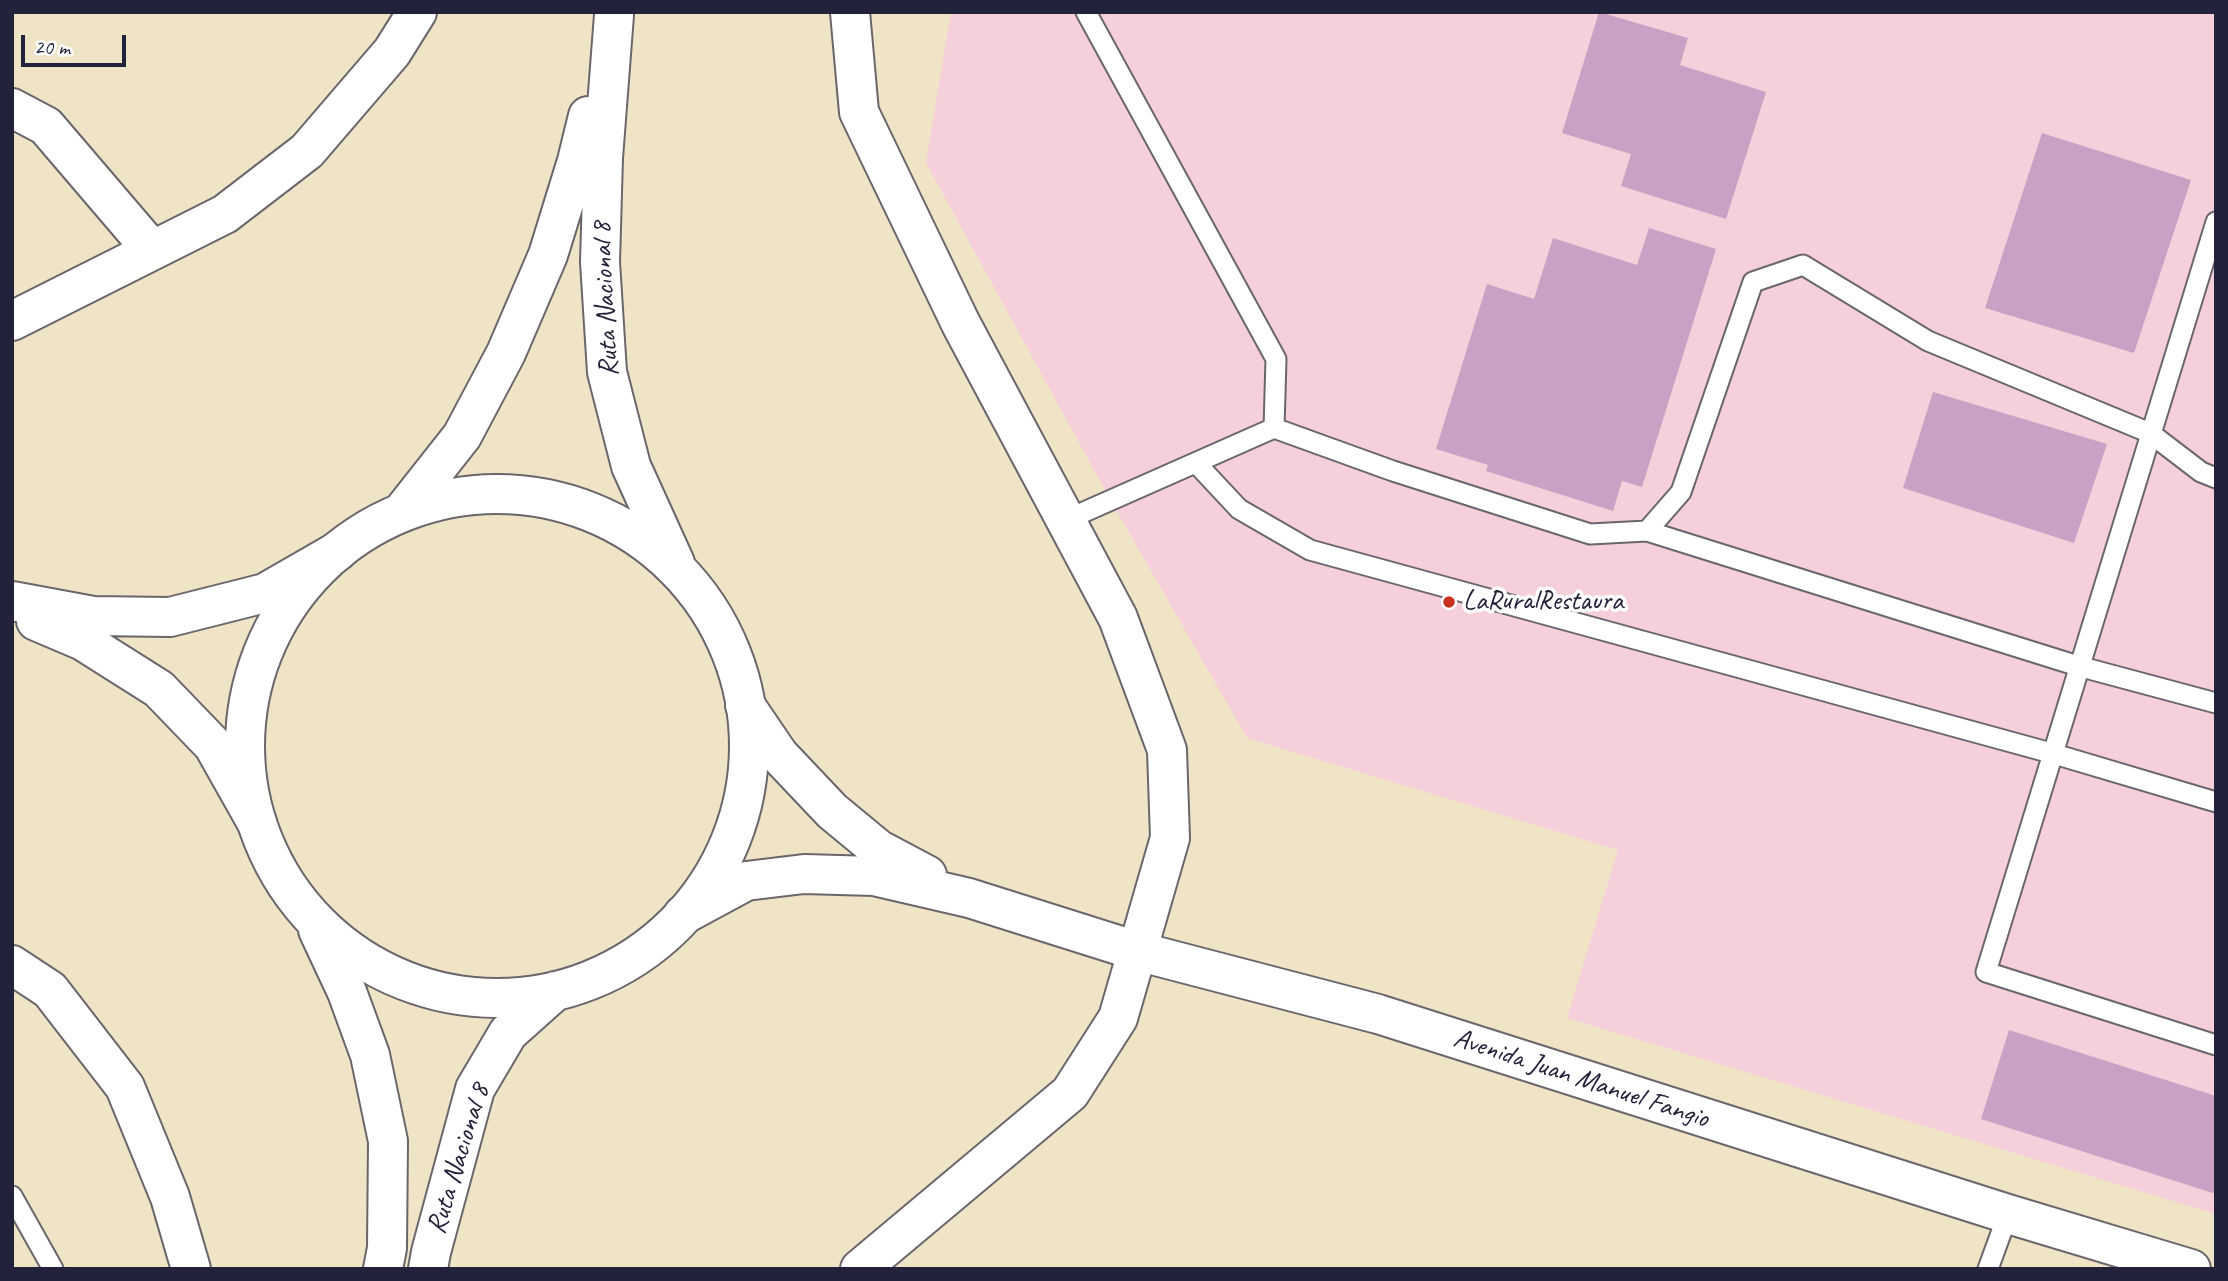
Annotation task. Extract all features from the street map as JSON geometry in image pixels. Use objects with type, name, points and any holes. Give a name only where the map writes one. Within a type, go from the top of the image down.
[{"type":"main road","points":[[12,321],[225,214],[307,151],[392,52],[417,12]]},
{"type":"main road","points":[[850,12],[859,112],[961,324],[1118,618],[1167,750],[1170,838],[1118,1018],[1070,1094],[860,1269]]},
{"type":"main road","name":"Ruta Nacional 8","points":[[402,512],[462,436],[506,353],[548,255],[578,161],[614,13]]},
{"type":"main road","name":"Ruta Nacional 8","points":[[614,13],[603,158],[600,262],[607,372],[631,466],[679,572]]},
{"type":"main road","points":[[12,108],[46,126],[152,250]]},
{"type":"main road","points":[[475,494],[513,494],[550,499],[586,509],[620,525],[651,546],[679,572],[703,601],[722,633],[736,668],[745,705],[748,743],[746,780],[738,817],[725,852],[683,915],[656,941],[625,963],[591,980],[555,992],[518,998],[480,998],[443,993],[419,986],[373,967],[342,946],[314,920],[290,891],[271,859],[257,824],[248,787],[245,749],[247,712],[255,675],[269,639],[287,606],[310,576],[368,529],[402,512],[438,500],[475,494]]},
{"type":"main road","points":[[12,601],[93,616],[170,617],[265,593],[338,551]]},
{"type":"main road","points":[[12,610],[83,641],[159,689],[212,746],[257,824]]},
{"type":"main road","name":"Avenida Juan Manuel Fangio","points":[[745,705],[779,755],[832,811],[877,849],[969,898]]},
{"type":"main road","name":"Avenida Juan Manuel Fangio","points":[[683,915],[746,881],[804,874],[874,876],[969,898],[1137,951],[1378,1014],[2008,1214],[2191,1269]]},
{"type":"main road","name":"Ruta Nacional 8","points":[[314,920],[348,992],[370,1055],[388,1141],[387,1248],[383,1269]]},
{"type":"main road","points":[[12,965],[50,990],[125,1087],[170,1197],[191,1269]]},
{"type":"main road","name":"Ruta Nacional 8","points":[[428,1269],[475,1089],[508,1033],[555,992]]},
{"type":"lane","points":[[1086,12],[1276,359],[1274,428]]},
{"type":"lane","points":[[2216,222],[1986,972],[2216,1045]]},
{"type":"lane","points":[[1647,531],[1681,492],[1753,282],[1803,265],[1928,341],[2150,433],[2201,472],[2216,478]]},
{"type":"lane","points":[[1066,520],[1274,428],[1393,471],[1590,534],[1647,531],[2078,666],[2216,704]]},
{"type":"lane","points":[[1196,463],[1239,509],[1310,550],[2052,753],[2216,802]]},
{"type":"lane","points":[[12,1196],[53,1269]]},
{"type":"lane","points":[[1988,1269],[2008,1214]]},
{"type":"shaded area","points":[[951,12],[2216,12],[2216,1214],[1567,1018],[1618,850],[1247,738],[1111,501],[926,163]]},
{"type":"building","points":[[1599,12],[1688,38],[1680,65],[1766,92],[1726,219],[1621,186],[1631,154],[1562,133]]},
{"type":"building","points":[[2042,133],[2191,180],[2134,353],[1985,308]]},
{"type":"building","points":[[1649,228],[1716,249],[1642,487],[1622,481],[1613,511],[1486,471],[1488,465],[1436,449],[1487,284],[1534,299],[1553,238],[1637,265]]},
{"type":"building","points":[[1933,392],[2107,444],[2074,543],[1903,488]]},
{"type":"building","points":[[2009,1030],[2216,1096],[2216,1194],[1981,1119]]},
{"type":"place","name":"LaRuralRestaura","points":[[1449,602]]}]
